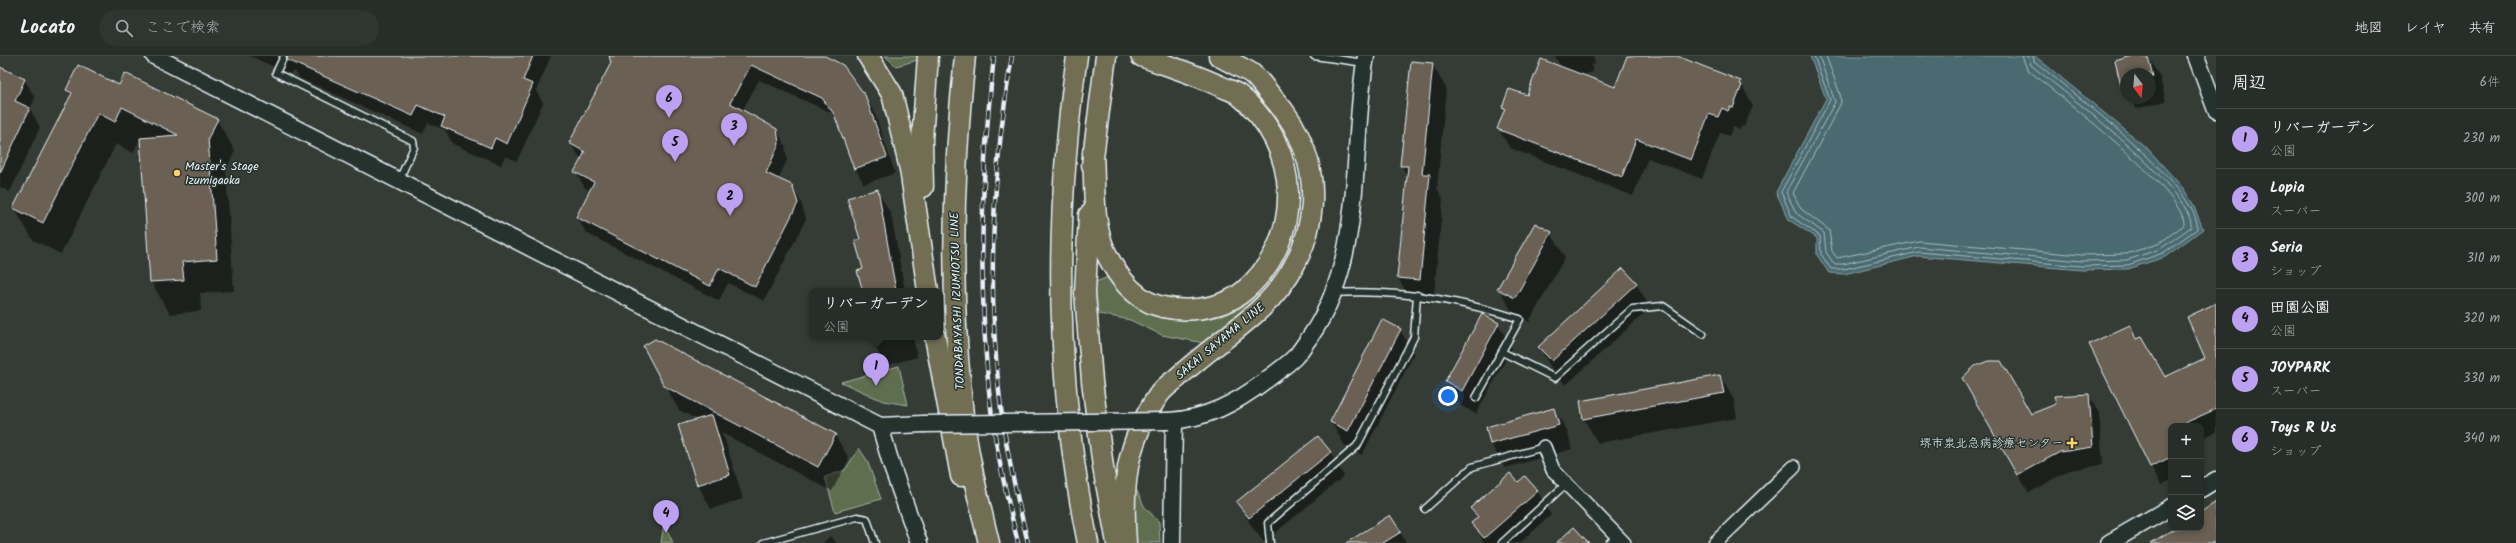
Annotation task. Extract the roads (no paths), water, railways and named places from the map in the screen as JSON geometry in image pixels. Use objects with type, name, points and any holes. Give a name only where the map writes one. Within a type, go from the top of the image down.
[{"type":"main road","points":[[868,56],[892,94],[910,169],[929,288]]},
{"type":"main road","points":[[928,56],[922,140],[923,205],[929,288]]},
{"type":"main road","name":"TONDABAYASHI IZUMIOTSU LINE","points":[[965,56],[958,117],[954,204],[954,296],[961,395],[974,479],[989,543]]},
{"type":"main road","points":[[1077,56],[1067,128],[1062,201],[1060,286],[1066,378],[1074,458],[1088,543]]},
{"type":"main road","points":[[1106,56],[1093,152],[1085,293],[1099,436],[1111,524],[1116,543]]},
{"type":"main road","points":[[1102,82],[1110,56]]},
{"type":"main road","name":"SAKAI SAYAMA LINE","points":[[1093,152],[1098,223],[1105,250],[1119,276],[1140,297],[1167,308],[1197,310],[1222,303],[1244,292],[1265,267],[1279,242],[1289,215],[1289,189],[1284,164],[1266,126],[1239,94],[1205,79],[1141,56]]},
{"type":"main road","name":"SAKAI SAYAMA LINE","points":[[1126,543],[1126,466],[1135,436],[1158,395],[1260,310],[1284,282],[1300,254],[1310,226],[1312,190],[1310,162],[1297,130],[1280,105],[1252,74],[1219,56]]},
{"type":"main road","points":[[936,340],[959,469],[982,543]]},
{"type":"street","points":[[154,56],[400,180],[880,426],[923,424],[1172,421],[1203,416],[1225,408],[1252,391],[1296,356],[1319,323],[1333,293],[1349,234],[1365,59]]},
{"type":"street","points":[[2196,56],[2216,110]]},
{"type":"street","points":[[1172,421],[1172,543]]},
{"type":"street","points":[[880,426],[892,467],[918,543]]},
{"type":"street","points":[[1544,447],[1553,470],[1617,541]]},
{"type":"street","points":[[1715,543],[1794,467]]},
{"type":"street","points":[[2204,487],[2216,480]]},
{"type":"street","points":[[2109,543],[2168,508]]},
{"type":"lane","points":[[1314,56],[1365,59]]},
{"type":"lane","points":[[283,58],[276,73],[413,141],[414,148],[400,180]]},
{"type":"lane","points":[[1333,293],[1372,291],[1417,295],[1497,312],[1520,319],[1476,398]]},
{"type":"lane","points":[[1270,543],[1268,523],[1357,446],[1414,337],[1417,295]]},
{"type":"lane","points":[[1502,352],[1554,378],[1632,309],[1663,306],[1704,334]]},
{"type":"lane","points":[[1425,509],[1472,467],[1544,447]]},
{"type":"lane","points":[[1502,543],[1566,484]]},
{"type":"lane","points":[[763,543],[857,517],[867,519],[875,543]]},
{"type":"water","points":[[1810,56],[2035,56],[2148,149],[2183,188],[2193,204],[2203,229],[2165,257],[2128,269],[2082,270],[1918,256],[1844,274],[1829,273],[1817,255],[1817,238],[1789,220],[1776,192],[1826,99]]},
{"type":"railway","points":[[994,56],[986,140],[982,224],[983,307],[989,391],[994,430],[1018,543]]},
{"type":"railway","points":[[1012,56],[1005,98],[996,181],[993,307],[995,349],[1004,429],[1028,543]]},
{"type":"place","name":"Toys R Us","points":[[669,118]]},
{"type":"place","name":"Seria","points":[[734,146]]},
{"type":"place","name":"JOYPARK","points":[[675,162]]},
{"type":"place","name":"Master's Stage Izumigaoka","points":[[177,173]]},
{"type":"place","name":"Lopia","points":[[730,216]]},
{"type":"place","name":"リバーガーデン","points":[[876,386]]},
{"type":"place","name":"堺市泉北急病診療センター","points":[[2072,443]]},
{"type":"place","name":"田園公園","points":[[666,533]]}]
